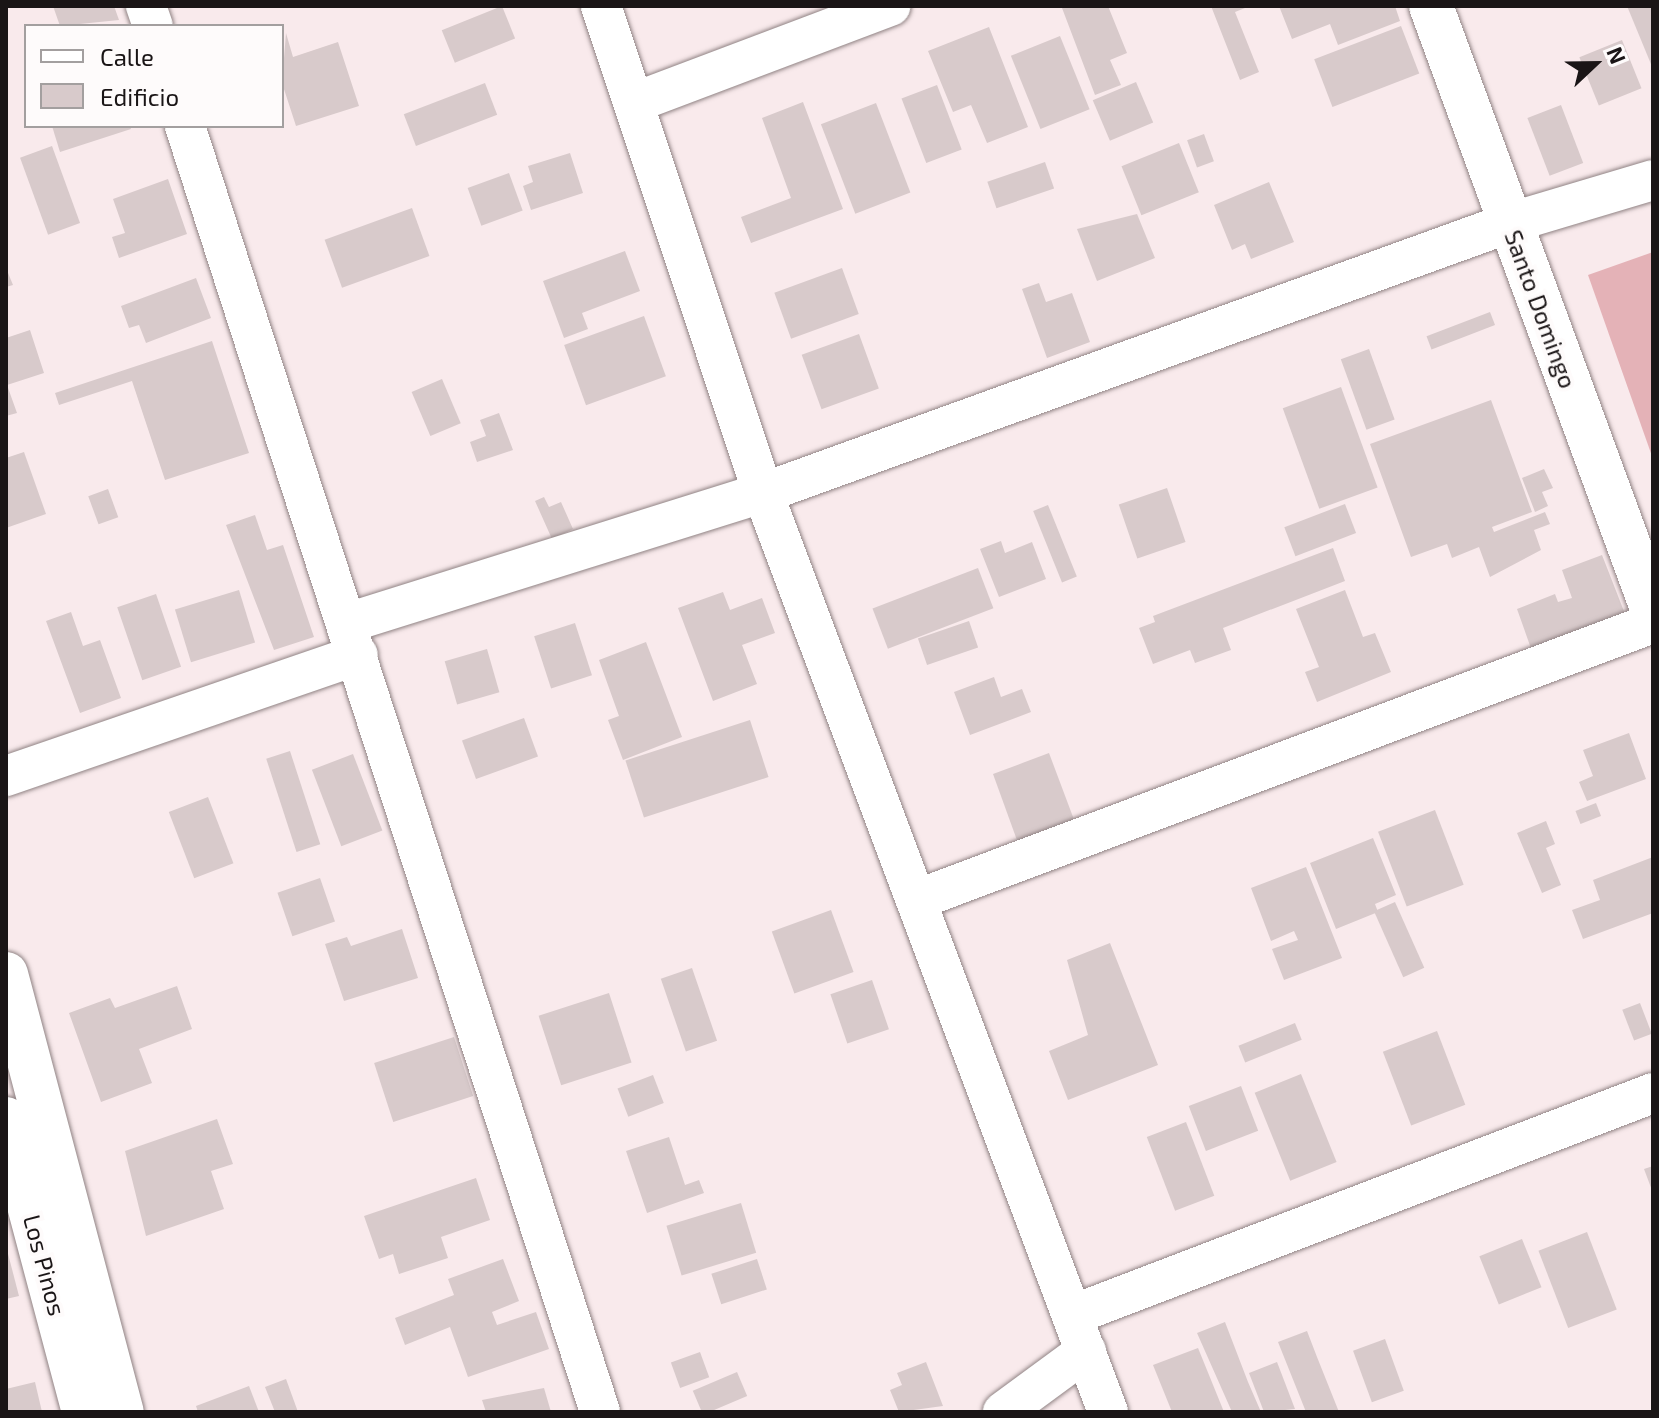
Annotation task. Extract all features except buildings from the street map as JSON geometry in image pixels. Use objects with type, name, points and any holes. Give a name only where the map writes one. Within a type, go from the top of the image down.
[{"type":"street","points":[[601,6],[636,102],[763,493],[1075,1314],[1108,1412]]},
{"type":"street","points":[[636,102],[890,6]]},
{"type":"street","name":"Santo Domingo","points":[[1431,6],[1653,611]]},
{"type":"street","points":[[186,128],[600,1412]]},
{"type":"street","points":[[6,776],[353,639],[1509,223],[1653,180]]},
{"type":"street","points":[[916,900],[1653,623]]},
{"type":"street","points":[[6,974],[16,1120],[122,1412]]},
{"type":"street","points":[[1075,1314],[1653,1093]]},
{"type":"street","name":"Los Pinos","points":[[16,1120],[84,1412]]},
{"type":"street","points":[[1003,1412],[1086,1351]]},
{"type":"shaded area","points":[[1653,252],[1653,459],[1588,275]]}]
